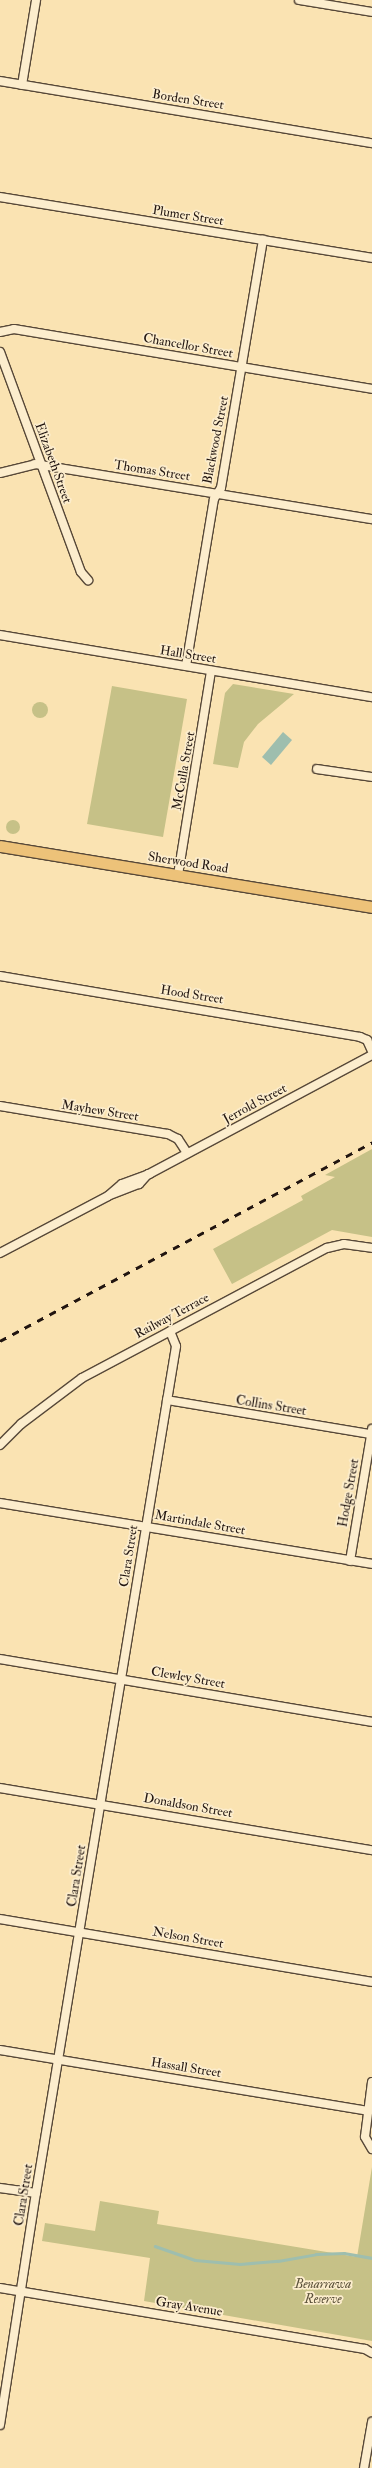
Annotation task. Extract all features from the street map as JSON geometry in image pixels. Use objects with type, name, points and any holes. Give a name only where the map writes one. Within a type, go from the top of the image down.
[{"type":"main road","name":"Sherwood Road","points":[[0,846],[372,907]]},
{"type":"street","points":[[22,85],[36,0]]},
{"type":"street","points":[[299,0],[372,12]]},
{"type":"street","name":"Borden Street","points":[[0,81],[372,143]]},
{"type":"street","name":"Plumer Street","points":[[0,197],[372,258]]},
{"type":"street","name":"Blackwood Street","points":[[186,666],[214,499],[221,488],[263,240]]},
{"type":"street","name":"Chancellor Street","points":[[0,332],[14,329],[372,389]]},
{"type":"street","name":"Elizabeth Street","points":[[0,352],[81,572],[88,580]]},
{"type":"street","name":"Thomas Street","points":[[0,473],[28,464],[42,465],[372,519]]},
{"type":"street","name":"Hall Street","points":[[0,635],[372,698]]},
{"type":"street","name":"McCulla Street","points":[[178,875],[211,671]]},
{"type":"street","points":[[317,769],[372,777]]},
{"type":"street","name":"Hood Street","points":[[0,976],[360,1037],[367,1040],[372,1051]]},
{"type":"street","name":"Jerrold Street","points":[[0,1253],[108,1196],[139,1184],[149,1174],[372,1055]]},
{"type":"street","name":"Mayhew Street","points":[[0,1106],[168,1134],[178,1139],[187,1153]]},
{"type":"street","name":"Railway Terrace","points":[[0,1444],[21,1424],[72,1385],[327,1248],[344,1244],[372,1248]]},
{"type":"street","name":"Clara Street","points":[[0,2425],[36,2193],[81,1932],[176,1346],[170,1331]]},
{"type":"street","name":"Collins Street","points":[[167,1400],[372,1431]]},
{"type":"street","name":"Hodge Street","points":[[350,1561],[372,1431]]},
{"type":"street","name":"Martindale Street","points":[[0,1503],[372,1564]]},
{"type":"street","name":"Clewley Street","points":[[0,1659],[372,1722]]},
{"type":"street","name":"Donaldson Street","points":[[0,1788],[101,1803],[372,1850]]},
{"type":"street","name":"Nelson Street","points":[[0,1919],[372,1982]]},
{"type":"street","name":"Hassall Street","points":[[0,2050],[368,2111]]},
{"type":"street","points":[[370,2148],[365,2137],[372,2082]]},
{"type":"street","points":[[0,2188],[36,2193]]},
{"type":"street","name":"Gray Avenue","points":[[0,2288],[364,2349],[372,2353]]},
{"type":"street","points":[[364,2468],[372,2422]]},
{"type":"green space","points":[[233,684],[294,694],[258,724],[244,742],[238,768],[213,764],[225,693]]},
{"type":"green space","points":[[112,686],[187,699],[163,837],[87,824]]},
{"type":"green space","points":[[40,702],[46,704],[48,710],[46,716],[40,718],[34,716],[32,710],[34,704]]},
{"type":"green space","points":[[13,820],[18,822],[20,827],[18,832],[13,834],[8,832],[6,827],[8,822]]},
{"type":"green space","points":[[372,1149],[372,1237],[332,1230],[232,1284],[213,1249],[303,1200],[301,1196],[335,1177],[325,1175]]},
{"type":"green space","name":"Benarrawa Reserve","points":[[372,2167],[372,2341],[144,2301],[150,2258],[42,2241],[45,2223],[95,2231],[100,2201],[159,2211],[157,2224],[357,2257]]},
{"type":"shaded area","points":[[283,732],[292,740],[271,765],[262,757]]},
{"type":"waterway","points":[[155,2246],[195,2260],[240,2264],[278,2261],[316,2254],[344,2253],[372,2258]]},
{"type":"railway","points":[[0,1341],[372,1142]]}]
